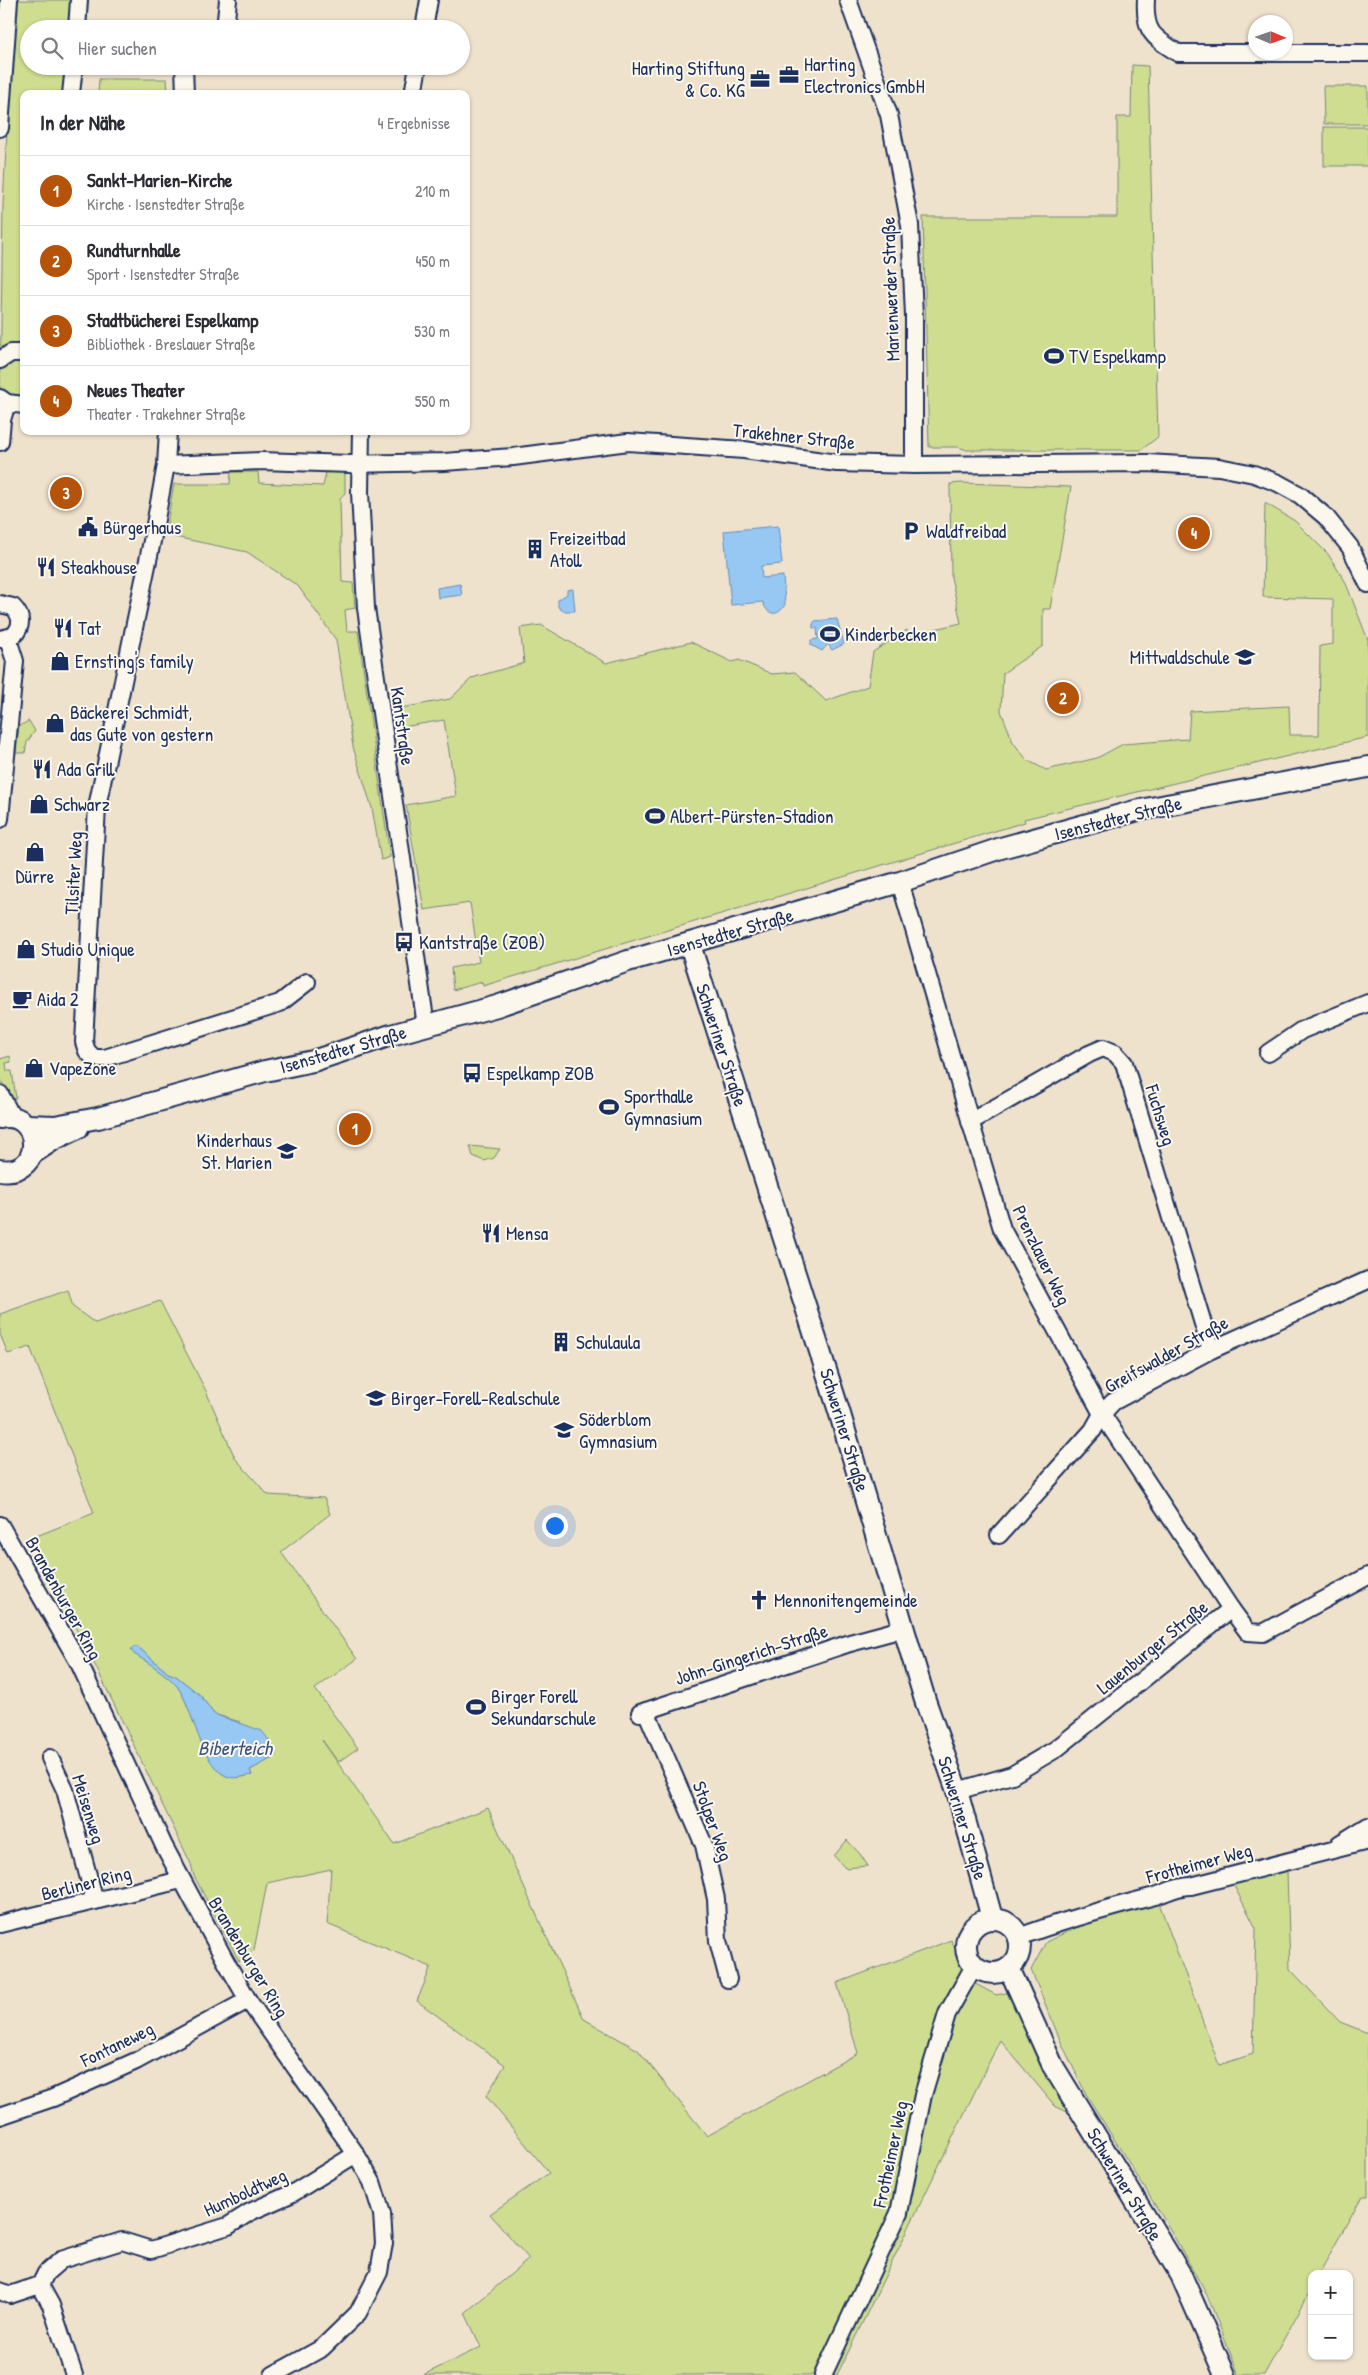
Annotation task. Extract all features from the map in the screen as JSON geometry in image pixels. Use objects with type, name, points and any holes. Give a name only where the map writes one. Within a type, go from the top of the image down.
[{"type":"street","points":[[0,128],[2,57],[9,0]]},
{"type":"street","points":[[78,20],[79,0]]},
{"type":"street","points":[[226,20],[228,0]]},
{"type":"street","points":[[426,20],[429,0]]},
{"type":"street","name":"Marienwerder Straße","points":[[848,0],[889,115],[910,225],[914,316],[914,465]]},
{"type":"street","points":[[1146,0],[1145,14],[1148,30],[1159,41],[1178,53],[1368,53]]},
{"type":"street","points":[[71,90],[73,75]]},
{"type":"street","points":[[184,75],[185,90]]},
{"type":"street","points":[[414,90],[416,75]]},
{"type":"street","points":[[0,442],[2,420],[10,402]]},
{"type":"street","points":[[166,465],[168,435]]},
{"type":"street","name":"Kantstraße","points":[[361,435],[359,463],[366,608],[426,1026]]},
{"type":"street","name":"Trakehner Straße","points":[[166,465],[261,461],[444,462],[513,457],[628,442],[744,450],[837,463],[914,465],[1180,464],[1219,467],[1254,474],[1278,483],[1300,495],[1326,517],[1350,547],[1368,584]]},
{"type":"street","name":"Tilsiter Weg","points":[[166,465],[97,807],[84,1042],[86,1051],[94,1058],[105,1058],[280,1003],[307,982]]},
{"type":"street","points":[[0,604],[13,607],[20,616],[20,627],[13,636],[4,639],[15,661],[0,819]]},
{"type":"street","name":"Isenstedter Straße","points":[[13,1120],[55,1126],[98,1118],[264,1071],[312,1060],[497,1006],[628,962],[900,882],[1001,848],[1148,808],[1368,768]]},
{"type":"street","name":"Prenzlauer Weg","points":[[900,882],[1002,1229],[1102,1414],[1231,1609]]},
{"type":"street","name":"Schweriner Straße","points":[[690,945],[839,1410],[925,1700],[957,1791],[992,1918]]},
{"type":"street","points":[[1268,1053],[1302,1030],[1368,1004]]},
{"type":"street","name":"Fuchsweg","points":[[970,1122],[1089,1054],[1103,1048],[1115,1053],[1124,1063],[1211,1350]]},
{"type":"street","points":[[0,1094],[13,1120],[33,1140],[32,1154]]},
{"type":"street","name":"Isenstedter Straße","points":[[0,1170],[7,1171],[19,1168],[32,1154],[53,1140],[98,1118]]},
{"type":"street","name":"Greifswalder Straße","points":[[999,1535],[1094,1430],[1102,1414],[1113,1402],[1211,1350],[1368,1280]]},
{"type":"street","name":"Brandenburger Ring","points":[[0,1525],[79,1663],[181,1880],[248,2000],[356,2154],[372,2182],[382,2214],[384,2244],[380,2272],[358,2313],[344,2327],[322,2348],[273,2375]]},
{"type":"street","name":"Lauenburger Straße","points":[[957,1791],[1012,1775],[1056,1749],[1231,1609],[1248,1632],[1264,1633],[1368,1576]]},
{"type":"street","name":"John-Gingerich-Straße","points":[[643,1712],[850,1643],[891,1632],[903,1625]]},
{"type":"street","name":"Stolper Weg","points":[[643,1712],[704,1845],[716,1899],[718,1941],[728,1979]]},
{"type":"street","name":"Meisenweg","points":[[50,1758],[65,1790],[95,1901]]},
{"type":"street","name":"Frotheimer Weg","points":[[1333,1848],[1368,1826]]},
{"type":"street","name":"Frotheimer Weg","points":[[1019,1937],[1081,1915],[1158,1895],[1171,1889],[1191,1886],[1333,1848],[1368,1841]]},
{"type":"street","name":"Berliner Ring","points":[[0,1924],[181,1880]]},
{"type":"street","points":[[992,1918],[1009,1922],[1019,1937],[1018,1954],[1009,1968],[997,1973],[985,1973],[974,1966],[966,1954],[966,1941],[971,1929],[981,1921],[992,1918]]},
{"type":"street","name":"Frotheimer Weg","points":[[823,2375],[899,2213],[924,2094],[947,2014],[974,1966]]},
{"type":"street","name":"Schweriner Straße","points":[[1009,1968],[1053,2066],[1180,2275],[1225,2375]]},
{"type":"street","name":"Fontaneweg","points":[[0,2116],[53,2098],[136,2061],[248,2000]]},
{"type":"street","name":"Humboldtweg","points":[[40,2285],[46,2273],[61,2260],[96,2249],[122,2241],[151,2250],[228,2226],[250,2212],[293,2193],[356,2154]]},
{"type":"street","points":[[0,2292],[10,2295],[40,2285],[51,2305],[74,2375]]},
{"type":"green space","points":[[14,0],[76,0],[74,20],[20,20],[20,75],[68,75],[66,90],[20,90],[20,399],[10,397],[0,387],[3,204]]},
{"type":"green space","points":[[1132,65],[1148,66],[1158,437],[1141,450],[967,450],[958,447],[929,447],[923,217],[1117,217],[1117,117],[1131,117]]},
{"type":"green space","points":[[99,79],[167,79],[168,90],[98,90]]},
{"type":"green space","points":[[1323,86],[1368,86],[1368,124],[1324,124]]},
{"type":"green space","points":[[1324,127],[1368,127],[1368,166],[1324,166]]},
{"type":"green space","points":[[231,472],[258,472],[259,483],[323,486],[326,472],[345,472],[345,493],[340,498],[342,582],[353,583],[355,608],[345,610],[347,631],[358,631],[390,857],[381,860],[372,808],[353,747],[336,640],[298,586],[247,552],[165,535],[174,484],[230,484]]},
{"type":"green space","points":[[950,484],[1071,487],[1050,609],[1043,609],[1043,646],[1003,673],[1001,711],[1013,742],[1027,760],[1046,770],[1097,758],[1123,744],[1188,739],[1190,711],[1289,706],[1290,735],[1319,735],[1320,646],[1333,644],[1333,599],[1263,597],[1265,503],[1295,521],[1328,554],[1345,581],[1368,640],[1368,737],[1024,819],[1025,822],[483,986],[482,982],[453,990],[451,968],[479,962],[470,903],[424,910],[406,805],[456,796],[444,720],[403,727],[401,708],[450,699],[472,678],[524,663],[520,628],[541,625],[606,663],[691,642],[732,662],[739,660],[772,674],[795,672],[826,701],[868,686],[873,652],[907,630],[908,635],[961,623],[951,577]]},
{"type":"green space","points":[[29,721],[35,731],[27,742],[25,753],[16,753],[19,726]]},
{"type":"green space","points":[[10,1056],[11,1062],[6,1063],[7,1071],[12,1071],[16,1098],[9,1101],[0,1077],[0,1059]]},
{"type":"green space","points":[[470,1146],[500,1149],[494,1158],[484,1161],[473,1156]]},
{"type":"green space","points":[[68,1290],[73,1307],[95,1323],[160,1301],[206,1391],[235,1458],[268,1495],[324,1498],[330,1514],[281,1552],[357,1659],[315,1689],[358,1748],[338,1762],[322,1740],[394,1844],[488,1808],[584,2019],[638,2050],[707,2136],[858,2053],[837,1983],[951,1940],[970,1981],[996,1995],[1011,1992],[1071,2114],[1055,2106],[1000,2040],[837,2375],[423,2375],[481,2347],[465,2313],[529,2259],[490,2214],[549,2173],[486,2096],[505,2065],[417,2001],[431,1967],[327,1924],[331,1869],[267,1883],[254,1950],[239,1961],[194,1876],[191,1864],[97,1669],[29,1539],[94,1513],[30,1347],[8,1354],[0,1334],[0,1314]],"holes":[[[138,1647],[168,1673],[176,1676],[200,1695],[214,1714],[240,1722],[276,1756],[250,1770],[252,1775],[232,1778],[220,1772],[205,1750],[183,1695],[173,1681],[134,1654]]]},
{"type":"green space","points":[[847,1840],[868,1866],[845,1868],[834,1856]]},
{"type":"green space","points":[[1287,1871],[1290,1969],[1340,2022],[1368,2033],[1368,2196],[1362,2196],[1321,2270],[1308,2270],[1308,2295],[1264,2375],[1239,2375],[1207,2295],[1167,2224],[1086,2094],[1061,2042],[1031,1970],[1046,1942],[1100,1916],[1159,1903],[1219,2065],[1253,2054],[1256,1928],[1233,1884]]},
{"type":"water","points":[[778,526],[782,564],[761,566],[762,578],[783,576],[785,604],[776,613],[767,610],[763,602],[731,605],[724,531]]},
{"type":"water","points":[[460,584],[462,595],[438,598],[437,588]]},
{"type":"water","points":[[573,589],[575,611],[563,611],[558,607],[558,600],[567,594],[567,590]]},
{"type":"water","name":"Kinderbecken","points":[[837,619],[844,644],[832,650],[828,644],[822,651],[811,645],[811,640],[818,639],[817,628],[813,628],[815,621]]},
{"type":"water","name":"Biberteich","points":[[133,1647],[138,1647],[168,1673],[176,1676],[200,1695],[214,1714],[262,1731],[271,1743],[276,1756],[250,1770],[252,1775],[232,1778],[219,1772],[204,1750],[183,1695],[177,1686],[162,1672],[134,1654],[131,1650]]},
{"type":"place","name":"Harting Electronics GmbH","points":[[789,75]]},
{"type":"place","name":"Harting Stiftung & Co. KG","points":[[760,79]]},
{"type":"place","name":"TV Espelkamp","points":[[1054,356]]},
{"type":"place","name":"Stadtbücherei Espelkamp","points":[[66,493]]},
{"type":"place","name":"Bürgerhaus","points":[[88,527]]},
{"type":"place","name":"Waldfreibad","points":[[911,531]]},
{"type":"place","name":"Neues Theater","points":[[1194,533]]},
{"type":"place","name":"Freizeitbad Atoll","points":[[535,549]]},
{"type":"place","name":"Steakhouse","points":[[46,567]]},
{"type":"place","name":"Tat","points":[[63,628]]},
{"type":"place","name":"Kinderbecken","points":[[830,634]]},
{"type":"place","name":"Mittwaldschule","points":[[1245,657]]},
{"type":"place","name":"Ernsting's family","points":[[60,661]]},
{"type":"place","name":"Rundturnhalle","points":[[1063,698]]},
{"type":"place","name":"Bäckerei Schmidt, das Gute von gestern","points":[[55,723]]},
{"type":"place","name":"Ada Grill","points":[[42,769]]},
{"type":"place","name":"Schwarz","points":[[39,804]]},
{"type":"place","name":"Albert-Pürsten-Stadion","points":[[655,816]]},
{"type":"place","name":"Dürre","points":[[35,852]]},
{"type":"place","name":"Kantstraße (ZOB)","points":[[404,942]]},
{"type":"place","name":"Studio Unique","points":[[26,949]]},
{"type":"place","name":"Aida 2","points":[[22,999]]},
{"type":"place","name":"VapeZone","points":[[34,1068]]},
{"type":"place","name":"Espelkamp ZOB","points":[[472,1073]]},
{"type":"place","name":"Sporthalle Gymnasium","points":[[609,1107]]},
{"type":"place","name":"Sankt-Marien-Kirche","points":[[355,1129]]},
{"type":"place","name":"Kinderhaus St. Marien","points":[[287,1151]]},
{"type":"place","name":"Mensa","points":[[491,1233]]},
{"type":"place","name":"Schulaula","points":[[561,1342]]},
{"type":"place","name":"Birger-Forell-Realschule","points":[[376,1398]]},
{"type":"place","name":"Söderblom Gymnasium","points":[[564,1430]]},
{"type":"place","name":"Mennonitengemeinde","points":[[759,1600]]},
{"type":"place","name":"Birger Forell Sekundarschule","points":[[476,1707]]}]
